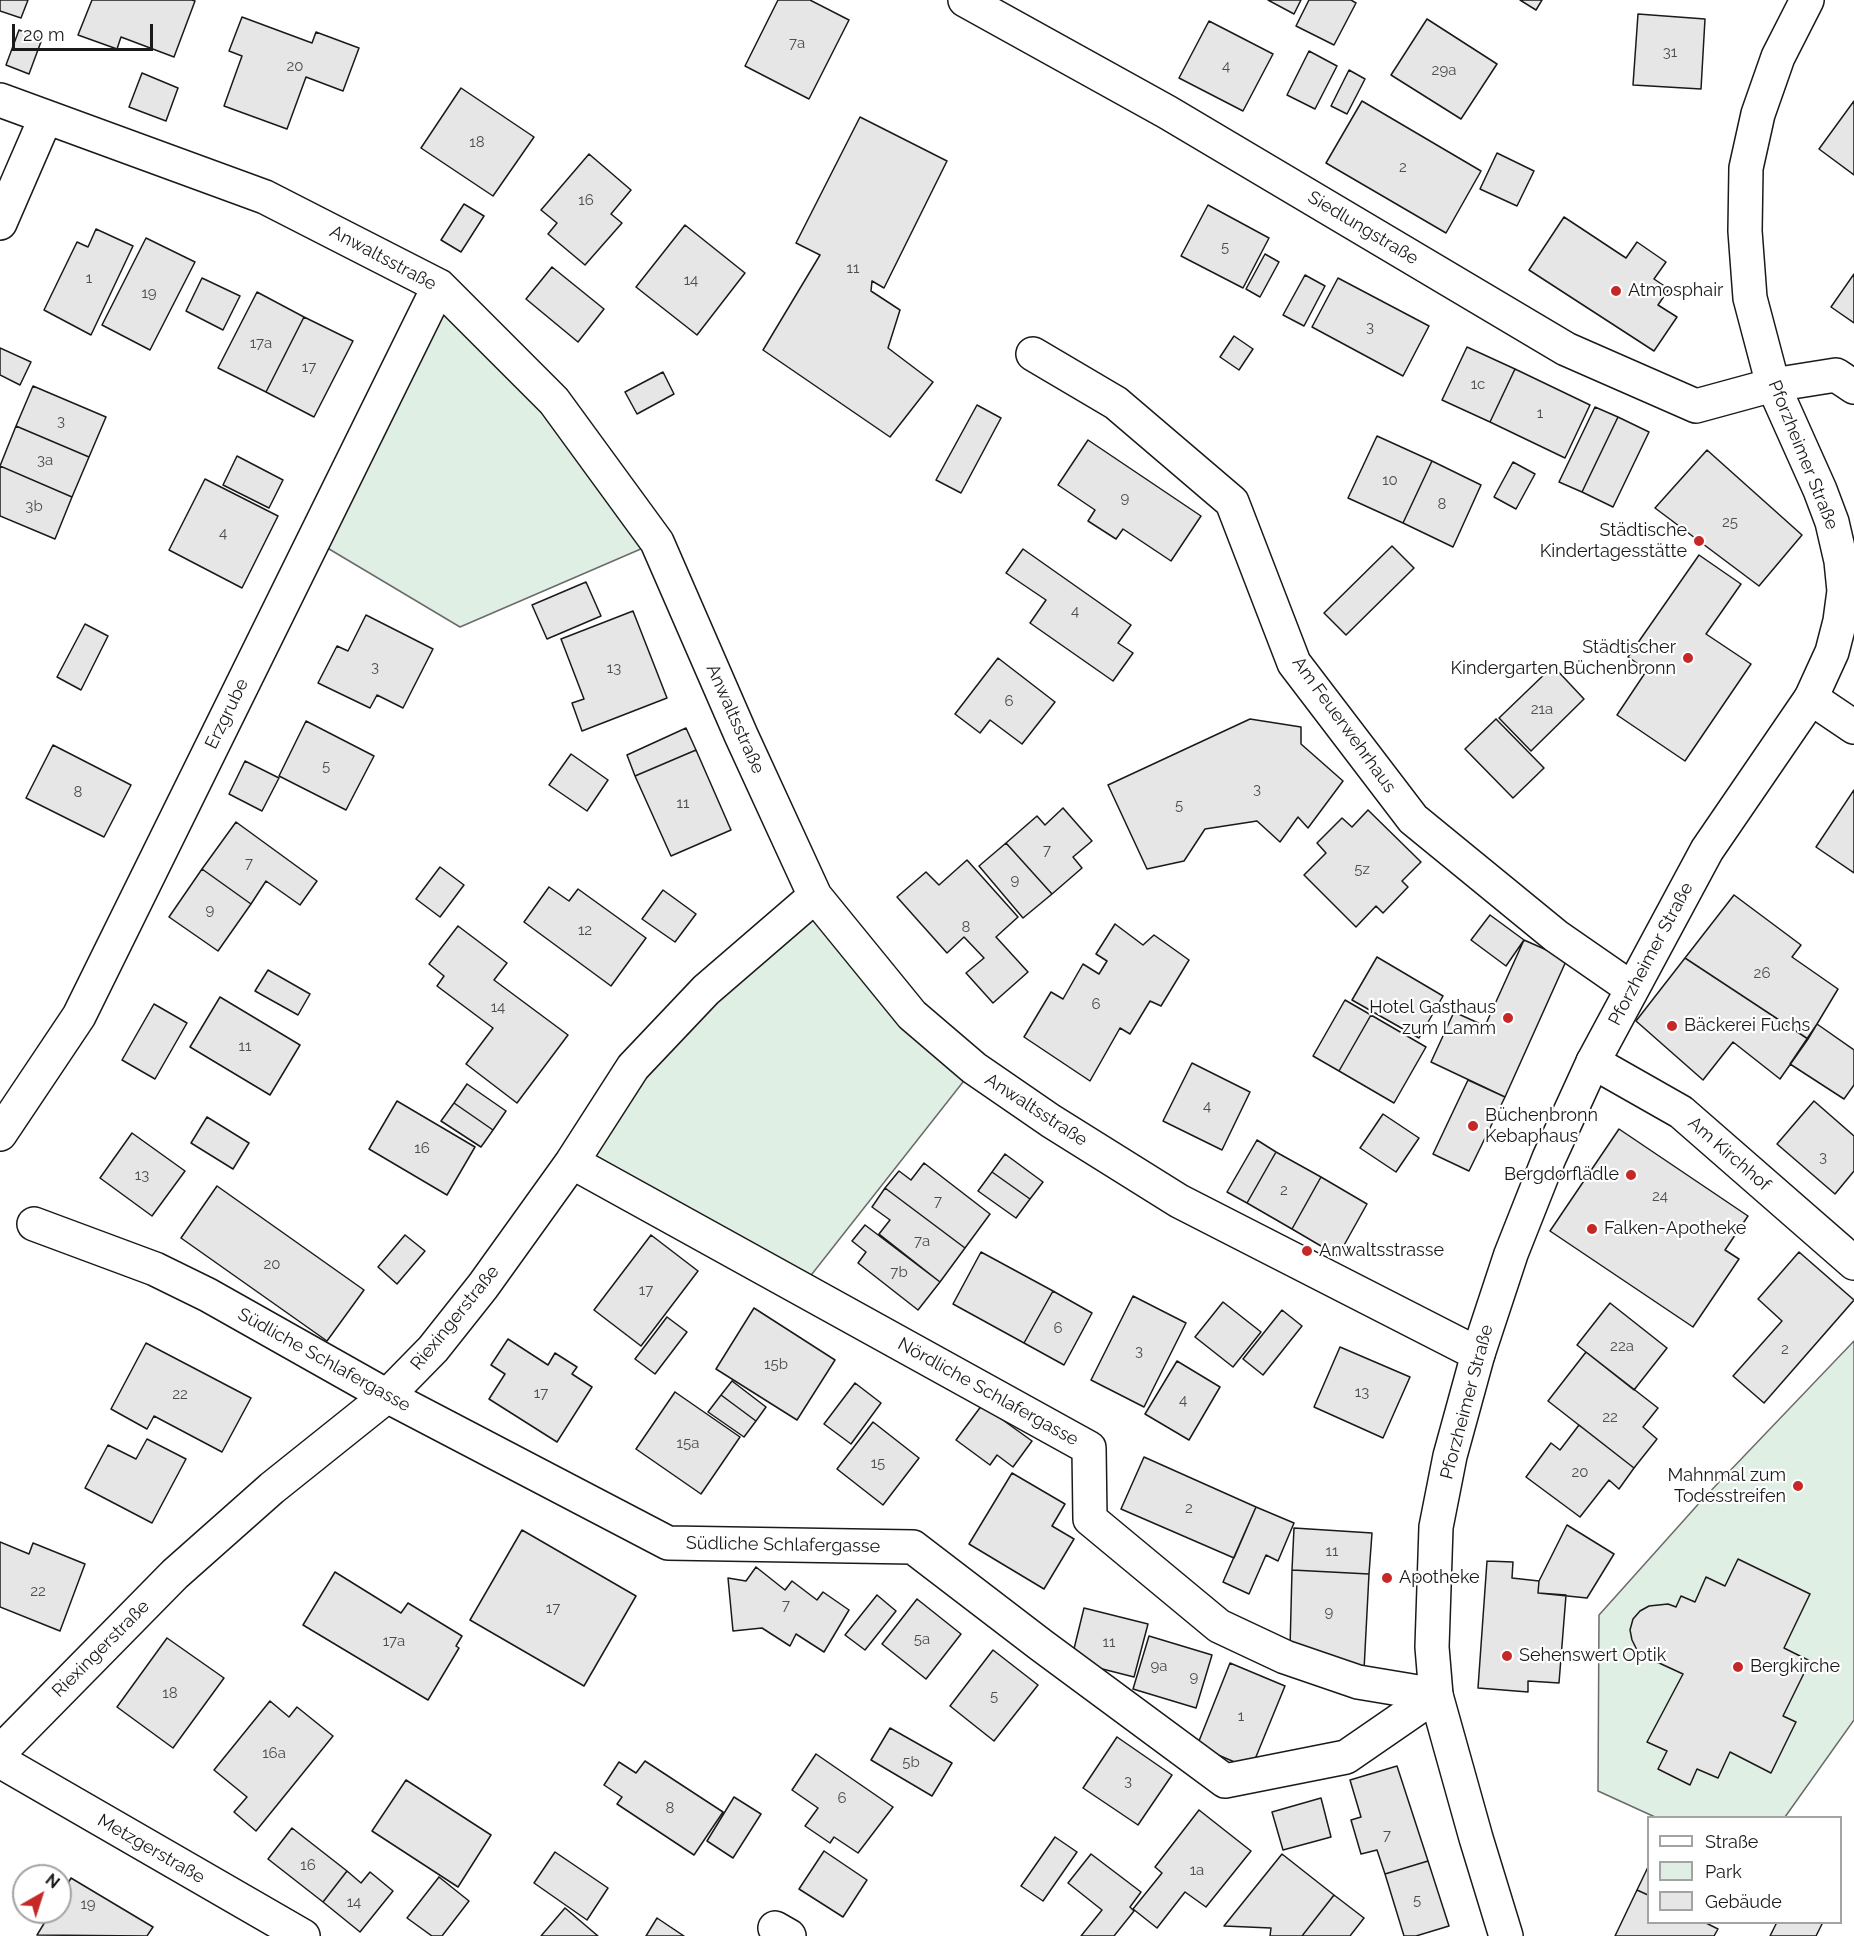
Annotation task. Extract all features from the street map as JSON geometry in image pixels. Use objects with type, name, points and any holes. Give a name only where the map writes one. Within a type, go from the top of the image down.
[{"type":"street","name":"Siedlungstraße","points":[[965,0],[1177,118],[1566,349],[1696,406],[1773,386],[1836,375],[1854,387]]},
{"type":"street","name":"Pforzheimer Straße","points":[[1506,1936],[1436,1695],[1432,1647],[1436,1527],[1450,1456],[1478,1354],[1511,1254],[1549,1158],[1593,1062],[1707,850],[1811,698],[1832,652],[1840,621],[1844,591],[1841,561],[1832,522],[1773,386],[1750,298],[1745,231],[1746,168],[1758,114],[1778,57],[1807,0]]},
{"type":"street","name":"Anwaltsstraße","points":[[0,100],[266,197],[439,286],[554,401],[657,542],[741,735],[815,896],[912,1015],[974,1068],[1051,1121],[1179,1201],[1478,1354]]},
{"type":"street","points":[[0,223],[46,117]]},
{"type":"street","name":"Erzgrube","points":[[0,1134],[79,1016],[439,286]]},
{"type":"street","name":"Am Feuerwehrhaus","points":[[1033,354],[1116,403],[1232,502],[1294,663],[1413,819],[1556,936],[1631,988]]},
{"type":"street","points":[[1811,698],[1854,727]]},
{"type":"street","name":"Riexingerstraße","points":[[0,1752],[175,1574],[272,1488],[387,1396],[433,1349],[476,1295],[572,1162],[633,1067],[706,990],[815,896]]},
{"type":"street","name":"Am Kirchhof","points":[[1593,1062],[1681,1112],[1854,1263]]},
{"type":"street","name":"Nördliche Schlafergasse","points":[[572,1162],[1089,1448],[1090,1519],[1219,1626],[1285,1657],[1358,1682],[1436,1695]]},
{"type":"street","name":"Südliche Schlafergasse","points":[[34,1224],[164,1273],[208,1295],[387,1396],[669,1543],[913,1546],[1041,1645],[1225,1781],[1346,1757],[1436,1695]]},
{"type":"street","name":"Metzgerstraße","points":[[0,1761],[303,1936]]},
{"type":"green space","points":[[439,286],[657,542],[460,627],[314,540]]},
{"type":"green space","points":[[815,896],[974,1068],[801,1288],[572,1162],[633,1067]]},
{"type":"green space","points":[[1854,1341],[1854,1720],[1786,1816],[1653,1816],[1598,1791],[1599,1615],[1702,1500]]},
{"type":"building","points":[[0,0],[28,0],[21,18],[0,11]]},
{"type":"building","points":[[92,0],[195,1],[174,57],[121,37],[117,49],[78,35]]},
{"type":"building","points":[[778,0],[810,0],[849,20],[809,99],[745,66]]},
{"type":"building","points":[[1268,0],[1301,0],[1294,14]]},
{"type":"building","points":[[1309,0],[1351,0],[1356,3],[1334,45],[1296,26]]},
{"type":"building","points":[[1520,0],[1542,0],[1536,10]]},
{"type":"building","points":[[1638,14],[1705,19],[1701,89],[1633,85]]},
{"type":"building","points":[[242,17],[312,43],[316,32],[359,48],[343,91],[306,77],[287,129],[224,106],[242,56],[229,51]]},
{"type":"building","points":[[1427,19],[1497,64],[1461,119],[1391,75]]},
{"type":"building","points":[[1209,21],[1273,54],[1243,111],[1179,78]]},
{"type":"building","points":[[19,30],[42,39],[29,74],[6,65]]},
{"type":"building","points":[[1309,51],[1337,66],[1315,109],[1287,95]]},
{"type":"building","points":[[1349,70],[1365,79],[1347,114],[1331,106]]},
{"type":"building","points":[[142,73],[178,88],[166,121],[129,107]]},
{"type":"building","points":[[461,88],[534,137],[493,196],[421,148]]},
{"type":"building","points":[[1362,101],[1481,171],[1446,233],[1326,163]]},
{"type":"building","points":[[1854,101],[1854,175],[1819,149]]},
{"type":"building","points":[[860,117],[947,161],[884,288],[872,281],[871,291],[900,310],[888,348],[933,382],[890,437],[763,350],[820,255],[796,243]]},
{"type":"building","points":[[1497,153],[1534,171],[1517,206],[1480,189]]},
{"type":"building","points":[[589,154],[631,190],[611,214],[622,223],[585,265],[548,234],[557,223],[541,210]]},
{"type":"building","points":[[464,204],[484,216],[461,252],[441,240]]},
{"type":"building","points":[[1208,205],[1269,238],[1243,288],[1181,256]]},
{"type":"building","points":[[1564,217],[1626,258],[1637,242],[1666,262],[1654,279],[1669,289],[1658,305],[1677,317],[1654,351],[1529,270]]},
{"type":"building","points":[[685,225],[745,273],[697,335],[636,287]]},
{"type":"building","points":[[96,229],[133,246],[91,335],[44,310],[77,242],[88,247]]},
{"type":"building","points":[[146,238],[195,262],[150,350],[102,325]]},
{"type":"building","points":[[1265,254],[1279,262],[1260,297],[1246,289]]},
{"type":"building","points":[[552,267],[604,309],[578,342],[526,299]]},
{"type":"building","points":[[1854,274],[1854,323],[1831,307]]},
{"type":"building","points":[[1305,275],[1325,286],[1304,326],[1283,315]]},
{"type":"building","points":[[202,278],[240,296],[223,330],[186,311]]},
{"type":"building","points":[[1338,278],[1429,326],[1403,376],[1312,327]]},
{"type":"building","points":[[257,292],[304,317],[266,392],[218,368]]},
{"type":"building","points":[[304,317],[353,341],[314,417],[266,392]]},
{"type":"building","points":[[1234,336],[1253,349],[1239,370],[1220,357]]},
{"type":"building","points":[[1467,347],[1515,369],[1490,422],[1442,400]]},
{"type":"building","points":[[0,348],[31,362],[20,385],[0,375]]},
{"type":"building","points":[[1515,369],[1590,405],[1565,458],[1490,422]]},
{"type":"building","points":[[663,372],[674,394],[637,414],[625,392]]},
{"type":"building","points":[[33,386],[106,417],[89,457],[16,426]]},
{"type":"building","points":[[977,405],[1001,418],[961,493],[936,480]]},
{"type":"building","points":[[1595,407],[1618,417],[1582,492],[1559,482]]},
{"type":"building","points":[[1618,417],[1649,432],[1613,507],[1582,492]]},
{"type":"building","points":[[16,426],[89,457],[72,497],[0,466]]},
{"type":"building","points":[[1377,436],[1432,461],[1403,523],[1348,498]]},
{"type":"building","points":[[1088,440],[1201,516],[1171,561],[1123,529],[1116,539],[1088,521],[1095,510],[1058,485]]},
{"type":"building","points":[[1707,450],[1802,535],[1759,586],[1655,508]]},
{"type":"building","points":[[237,456],[283,480],[269,508],[223,485]]},
{"type":"building","points":[[1432,461],[1481,485],[1453,547],[1403,523]]},
{"type":"building","points":[[1513,462],[1535,474],[1516,509],[1494,497]]},
{"type":"building","points":[[0,466],[72,497],[55,539],[0,516]]},
{"type":"building","points":[[205,479],[278,516],[242,588],[169,550]]},
{"type":"building","points":[[1392,546],[1414,568],[1346,635],[1324,613]]},
{"type":"building","points":[[1023,549],[1131,625],[1118,643],[1133,653],[1113,681],[1030,623],[1046,600],[1006,573]]},
{"type":"building","points":[[1699,555],[1741,584],[1706,634],[1751,664],[1685,761],[1617,715],[1647,670],[1628,657]]},
{"type":"building","points":[[586,582],[601,616],[547,639],[532,605]]},
{"type":"building","points":[[633,611],[667,698],[582,731],[572,703],[584,699],[561,639]]},
{"type":"building","points":[[366,615],[433,649],[403,708],[377,695],[370,708],[318,683],[337,646],[348,651]]},
{"type":"building","points":[[85,624],[108,636],[81,690],[57,677]]},
{"type":"building","points":[[998,658],[1055,702],[1022,744],[990,720],[980,733],[955,714]]},
{"type":"building","points":[[1553,666],[1584,699],[1531,751],[1499,718]]},
{"type":"building","points":[[1250,719],[1301,727],[1301,744],[1343,781],[1308,828],[1298,817],[1280,842],[1257,821],[1205,829],[1184,861],[1147,869],[1108,785]]},
{"type":"building","points":[[1496,719],[1544,768],[1513,798],[1465,749]]},
{"type":"building","points":[[306,721],[374,756],[346,810],[279,776]]},
{"type":"building","points":[[686,728],[696,750],[635,776],[627,755]]},
{"type":"building","points":[[53,745],[131,785],[104,837],[26,798]]},
{"type":"building","points":[[696,750],[731,830],[671,856],[635,776]]},
{"type":"building","points":[[571,754],[608,780],[587,811],[549,785]]},
{"type":"building","points":[[245,761],[279,778],[262,811],[229,794]]},
{"type":"building","points":[[1854,790],[1854,873],[1816,847]]},
{"type":"building","points":[[1063,808],[1092,841],[1073,857],[1082,868],[1052,894],[1006,843],[1037,816],[1045,825]]},
{"type":"building","points":[[1368,810],[1421,862],[1402,881],[1408,887],[1383,913],[1376,906],[1356,927],[1304,875],[1326,853],[1317,843],[1342,818],[1352,827]]},
{"type":"building","points":[[236,822],[317,881],[300,905],[266,881],[251,904],[202,869]]},
{"type":"building","points":[[1006,843],[1052,894],[1023,918],[979,866]]},
{"type":"building","points":[[967,860],[1018,917],[996,937],[1028,972],[993,1003],[966,973],[984,958],[964,937],[947,953],[897,897],[926,872],[939,885]]},
{"type":"building","points":[[440,867],[464,885],[440,917],[416,899]]},
{"type":"building","points":[[202,869],[251,904],[218,951],[169,917]]},
{"type":"building","points":[[549,887],[569,901],[578,889],[646,938],[611,986],[524,922]]},
{"type":"building","points":[[663,890],[696,914],[675,942],[642,919]]},
{"type":"building","points":[[1734,895],[1801,945],[1792,957],[1838,989],[1808,1039],[1685,958]]},
{"type":"building","points":[[1490,915],[1524,940],[1506,966],[1471,940]]},
{"type":"building","points":[[1115,924],[1143,945],[1154,935],[1189,960],[1161,1006],[1150,1001],[1130,1034],[1120,1028],[1090,1081],[1024,1037],[1051,992],[1063,999],[1083,964],[1099,974],[1107,961],[1096,954]]},
{"type":"building","points":[[458,926],[507,963],[494,980],[568,1035],[517,1103],[466,1064],[493,1028],[437,986],[444,976],[429,964]]},
{"type":"building","points":[[1524,940],[1567,959],[1505,1097],[1431,1062],[1454,1012],[1485,1026]]},
{"type":"building","points":[[1377,957],[1443,996],[1419,1038],[1352,1000]]},
{"type":"building","points":[[1685,958],[1808,1039],[1780,1079],[1733,1042],[1703,1080],[1636,1021]]},
{"type":"building","points":[[268,970],[310,994],[298,1015],[255,991]]},
{"type":"building","points":[[220,997],[300,1045],[270,1095],[190,1047]]},
{"type":"building","points":[[1345,1000],[1371,1015],[1339,1071],[1313,1056]]},
{"type":"building","points":[[154,1004],[187,1023],[155,1079],[122,1060]]},
{"type":"building","points":[[1371,1015],[1426,1047],[1394,1103],[1339,1071]]},
{"type":"building","points":[[1817,1024],[1854,1050],[1854,1085],[1844,1099],[1790,1064]]},
{"type":"building","points":[[1192,1063],[1250,1092],[1222,1150],[1163,1121]]},
{"type":"building","points":[[1468,1080],[1505,1097],[1469,1171],[1433,1154]]},
{"type":"building","points":[[467,1084],[506,1111],[493,1130],[454,1103]]},
{"type":"building","points":[[397,1101],[475,1147],[447,1195],[369,1149]]},
{"type":"building","points":[[1814,1101],[1854,1136],[1854,1171],[1835,1194],[1777,1144]]},
{"type":"building","points":[[454,1103],[493,1130],[481,1147],[441,1121]]},
{"type":"building","points":[[1383,1114],[1419,1138],[1396,1172],[1360,1148]]},
{"type":"building","points":[[207,1117],[249,1143],[233,1169],[191,1143]]},
{"type":"building","points":[[1619,1129],[1748,1216],[1725,1250],[1739,1259],[1693,1327],[1550,1231]]},
{"type":"building","points":[[132,1133],[185,1171],[152,1216],[100,1178]]},
{"type":"building","points":[[1257,1140],[1276,1152],[1247,1203],[1227,1192]]},
{"type":"building","points":[[1276,1152],[1321,1177],[1292,1229],[1247,1203]]},
{"type":"building","points":[[1005,1154],[1043,1182],[1030,1199],[992,1172]]},
{"type":"building","points":[[924,1163],[990,1214],[965,1248],[885,1188],[899,1171],[911,1180]]},
{"type":"building","points":[[992,1172],[1030,1199],[1016,1218],[978,1191]]},
{"type":"building","points":[[1321,1177],[1367,1204],[1338,1256],[1292,1229]]},
{"type":"building","points":[[217,1186],[364,1290],[327,1341],[181,1238]]},
{"type":"building","points":[[885,1188],[965,1248],[940,1282],[879,1234],[890,1220],[872,1207]]},
{"type":"building","points":[[865,1225],[940,1282],[918,1310],[858,1263],[866,1252],[852,1241]]},
{"type":"building","points":[[405,1235],[425,1251],[397,1284],[378,1267]]},
{"type":"building","points":[[651,1235],[698,1271],[641,1346],[594,1310]]},
{"type":"building","points":[[981,1252],[1053,1291],[1024,1343],[953,1304]]},
{"type":"building","points":[[1799,1252],[1854,1300],[1764,1403],[1733,1376],[1782,1321],[1758,1299]]},
{"type":"building","points":[[1053,1291],[1092,1313],[1064,1365],[1024,1343]]},
{"type":"building","points":[[1133,1296],[1186,1323],[1144,1407],[1091,1380]]},
{"type":"building","points":[[1223,1302],[1261,1332],[1233,1367],[1195,1337]]},
{"type":"building","points":[[1610,1303],[1667,1348],[1634,1390],[1577,1345]]},
{"type":"building","points":[[754,1308],[835,1360],[797,1420],[716,1369]]},
{"type":"building","points":[[1282,1310],[1302,1326],[1263,1375],[1243,1359]]},
{"type":"building","points":[[667,1317],[687,1332],[655,1374],[635,1359]]},
{"type":"building","points":[[508,1339],[548,1365],[555,1353],[577,1367],[572,1374],[592,1387],[557,1442],[489,1399],[505,1374],[491,1365]]},
{"type":"building","points":[[146,1343],[251,1398],[222,1452],[154,1416],[147,1429],[111,1409]]},
{"type":"building","points":[[1340,1347],[1410,1377],[1383,1438],[1314,1407]]},
{"type":"building","points":[[1586,1352],[1658,1408],[1643,1427],[1657,1439],[1634,1468],[1548,1401]]},
{"type":"building","points":[[1177,1361],[1220,1387],[1189,1440],[1145,1414]]},
{"type":"building","points":[[732,1381],[766,1407],[756,1421],[721,1395]]},
{"type":"building","points":[[855,1383],[881,1403],[851,1444],[824,1424]]},
{"type":"building","points":[[675,1392],[740,1437],[701,1494],[636,1449]]},
{"type":"building","points":[[721,1395],[756,1421],[744,1437],[708,1412]]},
{"type":"building","points":[[982,1405],[1032,1441],[1013,1467],[997,1455],[990,1465],[956,1440]]},
{"type":"building","points":[[873,1422],[919,1458],[883,1505],[837,1469]]},
{"type":"building","points":[[1579,1425],[1634,1468],[1619,1489],[1609,1480],[1580,1517],[1526,1477],[1551,1443],[1560,1450]]},
{"type":"building","points":[[147,1439],[186,1459],[152,1523],[85,1488],[108,1445],[136,1459]]},
{"type":"building","points":[[1144,1457],[1256,1507],[1234,1558],[1121,1509]]},
{"type":"building","points":[[1012,1473],[1065,1504],[1052,1526],[1074,1539],[1044,1589],[969,1544]]},
{"type":"building","points":[[1256,1507],[1294,1523],[1278,1561],[1266,1555],[1249,1594],[1223,1582]]},
{"type":"building","points":[[1567,1525],[1614,1554],[1587,1598],[1538,1593],[1539,1581]]},
{"type":"building","points":[[1294,1528],[1372,1533],[1369,1574],[1292,1570]]},
{"type":"building","points":[[522,1530],[636,1596],[584,1686],[470,1620]]},
{"type":"building","points":[[0,1542],[29,1554],[33,1543],[85,1564],[60,1631],[0,1607]]},
{"type":"building","name":"Bergkirche","points":[[1738,1559],[1810,1594],[1784,1648],[1810,1661],[1783,1716],[1796,1722],[1771,1773],[1730,1752],[1718,1778],[1697,1769],[1690,1785],[1658,1769],[1667,1751],[1647,1742],[1683,1674],[1646,1657],[1637,1650],[1630,1630],[1633,1619],[1649,1606],[1668,1604],[1676,1607],[1681,1596],[1695,1602],[1706,1577],[1725,1586]]},
{"type":"building","points":[[1487,1561],[1513,1562],[1512,1578],[1539,1581],[1538,1593],[1566,1595],[1559,1683],[1528,1681],[1528,1692],[1478,1688]]},
{"type":"building","points":[[756,1567],[785,1590],[792,1581],[817,1600],[823,1592],[849,1610],[824,1652],[796,1634],[790,1646],[762,1628],[733,1631],[728,1578],[746,1581]]},
{"type":"building","points":[[1292,1570],[1369,1574],[1364,1670],[1290,1649]]},
{"type":"building","points":[[335,1572],[401,1613],[408,1603],[462,1636],[456,1646],[459,1648],[428,1700],[303,1625]]},
{"type":"building","points":[[877,1595],[896,1611],[865,1650],[845,1635]]},
{"type":"building","points":[[917,1599],[961,1634],[926,1679],[882,1644]]},
{"type":"building","points":[[1084,1608],[1148,1624],[1134,1677],[1071,1661]]},
{"type":"building","points":[[1149,1636],[1212,1655],[1196,1708],[1133,1689]]},
{"type":"building","points":[[167,1638],[224,1678],[173,1748],[117,1707]]},
{"type":"building","points":[[993,1650],[1038,1685],[994,1741],[950,1706]]},
{"type":"building","points":[[1230,1663],[1285,1686],[1251,1769],[1197,1746]]},
{"type":"building","points":[[270,1701],[289,1717],[297,1707],[333,1736],[256,1831],[234,1812],[247,1797],[214,1770]]},
{"type":"building","points":[[890,1728],[952,1763],[932,1796],[871,1760]]},
{"type":"building","points":[[1117,1737],[1172,1775],[1138,1825],[1083,1788]]},
{"type":"building","points":[[816,1754],[893,1807],[858,1853],[834,1837],[830,1843],[805,1826],[818,1808],[792,1790]]},
{"type":"building","points":[[645,1761],[723,1812],[694,1855],[617,1804],[622,1797],[604,1785],[619,1762],[636,1773]]},
{"type":"building","points":[[1397,1766],[1428,1861],[1385,1874],[1377,1850],[1361,1854],[1351,1820],[1361,1817],[1350,1780]]},
{"type":"building","points":[[406,1780],[491,1835],[458,1887],[372,1831]]},
{"type":"building","points":[[734,1797],[761,1814],[733,1858],[707,1841]]},
{"type":"building","points":[[1321,1798],[1331,1837],[1283,1850],[1272,1812]]},
{"type":"building","points":[[1199,1810],[1251,1851],[1206,1907],[1185,1892],[1157,1928],[1133,1909],[1162,1873],[1155,1867]]},
{"type":"building","points":[[292,1828],[347,1871],[323,1902],[268,1859]]},
{"type":"building","points":[[1055,1837],[1077,1852],[1043,1901],[1021,1886]]},
{"type":"building","points":[[824,1851],[867,1880],[843,1917],[799,1889]]},
{"type":"building","points":[[555,1852],[608,1888],[587,1920],[534,1883]]},
{"type":"building","points":[[1091,1854],[1141,1892],[1130,1907],[1134,1911],[1114,1936],[1081,1936],[1102,1910],[1068,1883]]},
{"type":"building","points":[[1282,1854],[1334,1895],[1302,1936],[1270,1936],[1271,1928],[1224,1926]]},
{"type":"building","points":[[1428,1861],[1449,1926],[1416,1936],[1404,1936],[1385,1874]]},
{"type":"building","points":[[1647,1869],[1647,1895],[1637,1890]]},
{"type":"building","points":[[347,1871],[361,1883],[370,1872],[393,1891],[360,1932],[323,1902]]},
{"type":"building","points":[[439,1877],[469,1901],[442,1936],[432,1936],[407,1918]]},
{"type":"building","points":[[72,1879],[153,1927],[147,1936],[37,1935],[44,1924],[72,1924]]},
{"type":"building","points":[[1637,1890],[1647,1895],[1647,1924],[1708,1924],[1718,1929],[1714,1936],[1615,1936]]},
{"type":"building","points":[[1334,1895],[1364,1918],[1350,1936],[1302,1936]]},
{"type":"building","points":[[565,1908],[598,1936],[541,1936]]},
{"type":"building","points":[[657,1918],[684,1936],[646,1936]]},
{"type":"building","points":[[1776,1924],[1822,1924],[1816,1936],[1770,1936]]},
{"type":"place","name":"Atmosphair","points":[[1616,291]]},
{"type":"place","name":"Städtische Kindertagesstätte","points":[[1699,541]]},
{"type":"place","name":"Städtischer Kindergarten Büchenbronn","points":[[1688,658]]},
{"type":"place","name":"Hotel Gasthaus zum Lamm","points":[[1508,1018]]},
{"type":"place","name":"Bäckerei Fuchs","points":[[1672,1026]]},
{"type":"place","name":"Büchenbronn Kebaphaus","points":[[1473,1126]]},
{"type":"place","name":"Bergdorflädle","points":[[1631,1175]]},
{"type":"place","name":"Falken-Apotheke","points":[[1592,1229]]},
{"type":"place","name":"Anwaltsstrasse","points":[[1307,1251]]},
{"type":"place","name":"Mahnmal zum Todesstreifen","points":[[1798,1486]]},
{"type":"place","name":"Apotheke","points":[[1387,1578]]},
{"type":"place","name":"Sehenswert Optik","points":[[1507,1656]]},
{"type":"place","name":"Bergkirche","points":[[1738,1667]]}]
